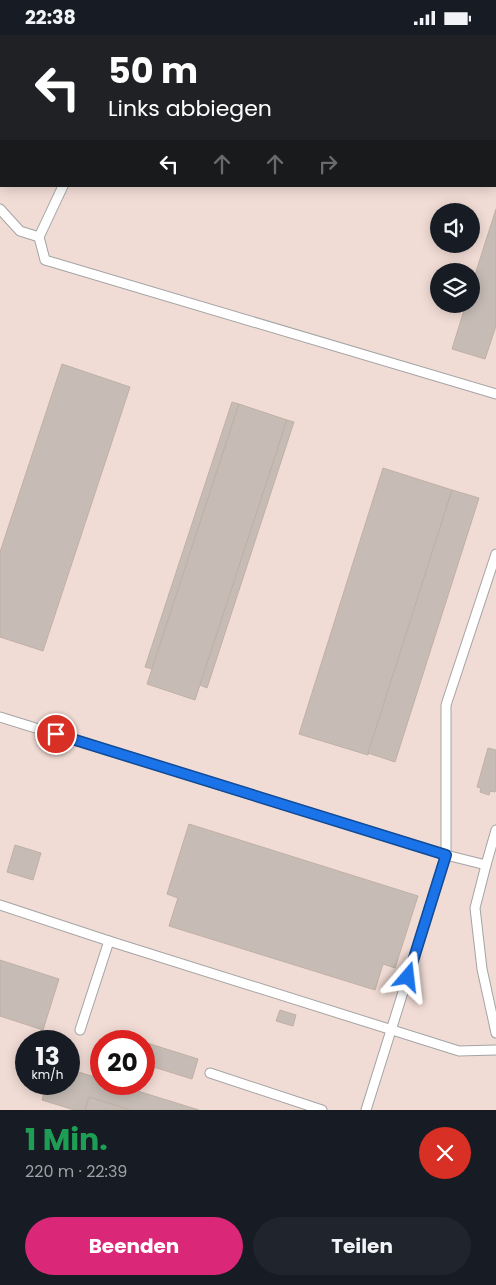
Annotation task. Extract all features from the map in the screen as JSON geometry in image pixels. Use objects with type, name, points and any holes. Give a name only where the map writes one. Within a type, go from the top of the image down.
[{"type":"lane","points":[[63,187],[38,237],[45,260],[496,395]]},
{"type":"lane","points":[[0,209],[20,231],[38,237]]},
{"type":"lane","points":[[366,1110],[446,855],[446,705],[496,554]]},
{"type":"lane","points":[[0,717],[446,855],[486,865]]},
{"type":"lane","points":[[496,830],[474,908],[482,969],[496,1033]]},
{"type":"lane","points":[[0,905],[459,1051],[496,1050]]},
{"type":"lane","points":[[80,1030],[109,941]]},
{"type":"lane","points":[[210,1073],[322,1110]]},
{"type":"shaded area","points":[[0,187],[496,187],[496,1110],[0,1110]]},
{"type":"building","points":[[496,209],[496,326],[485,359],[452,349],[463,313],[480,313],[479,263]]},
{"type":"building","points":[[62,364],[130,387],[43,651],[0,637],[0,552]]},
{"type":"building","points":[[232,402],[239,404],[152,669],[145,667]]},
{"type":"building","points":[[239,404],[287,420],[195,700],[147,684]]},
{"type":"building","points":[[287,420],[294,422],[207,688],[200,685]]},
{"type":"building","points":[[383,468],[452,490],[368,755],[299,734]]},
{"type":"building","points":[[452,490],[479,498],[395,762],[368,753]]},
{"type":"building","points":[[488,748],[496,750],[496,790],[495,792],[490,791],[489,795],[480,792],[481,788],[477,787]]},
{"type":"building","points":[[189,824],[418,896],[395,968],[383,964],[375,990],[169,926],[178,898],[167,894]]},
{"type":"building","points":[[15,845],[41,853],[33,880],[7,872]]},
{"type":"building","points":[[0,960],[59,979],[43,1030],[0,1016]]},
{"type":"building","points":[[280,1010],[296,1015],[293,1026],[276,1021]]},
{"type":"building","points":[[155,1045],[198,1059],[192,1079],[155,1067]]},
{"type":"building","points":[[80,1072],[90,1076],[90,1095],[151,1095],[199,1110],[130,1110],[89,1097],[85,1110],[74,1110],[42,1100],[44,1095],[80,1095]]},
{"type":"building","points":[[89,1097],[130,1110],[85,1110]]},
{"type":"route","points":[[56,734],[446,855],[408,977]]}]
